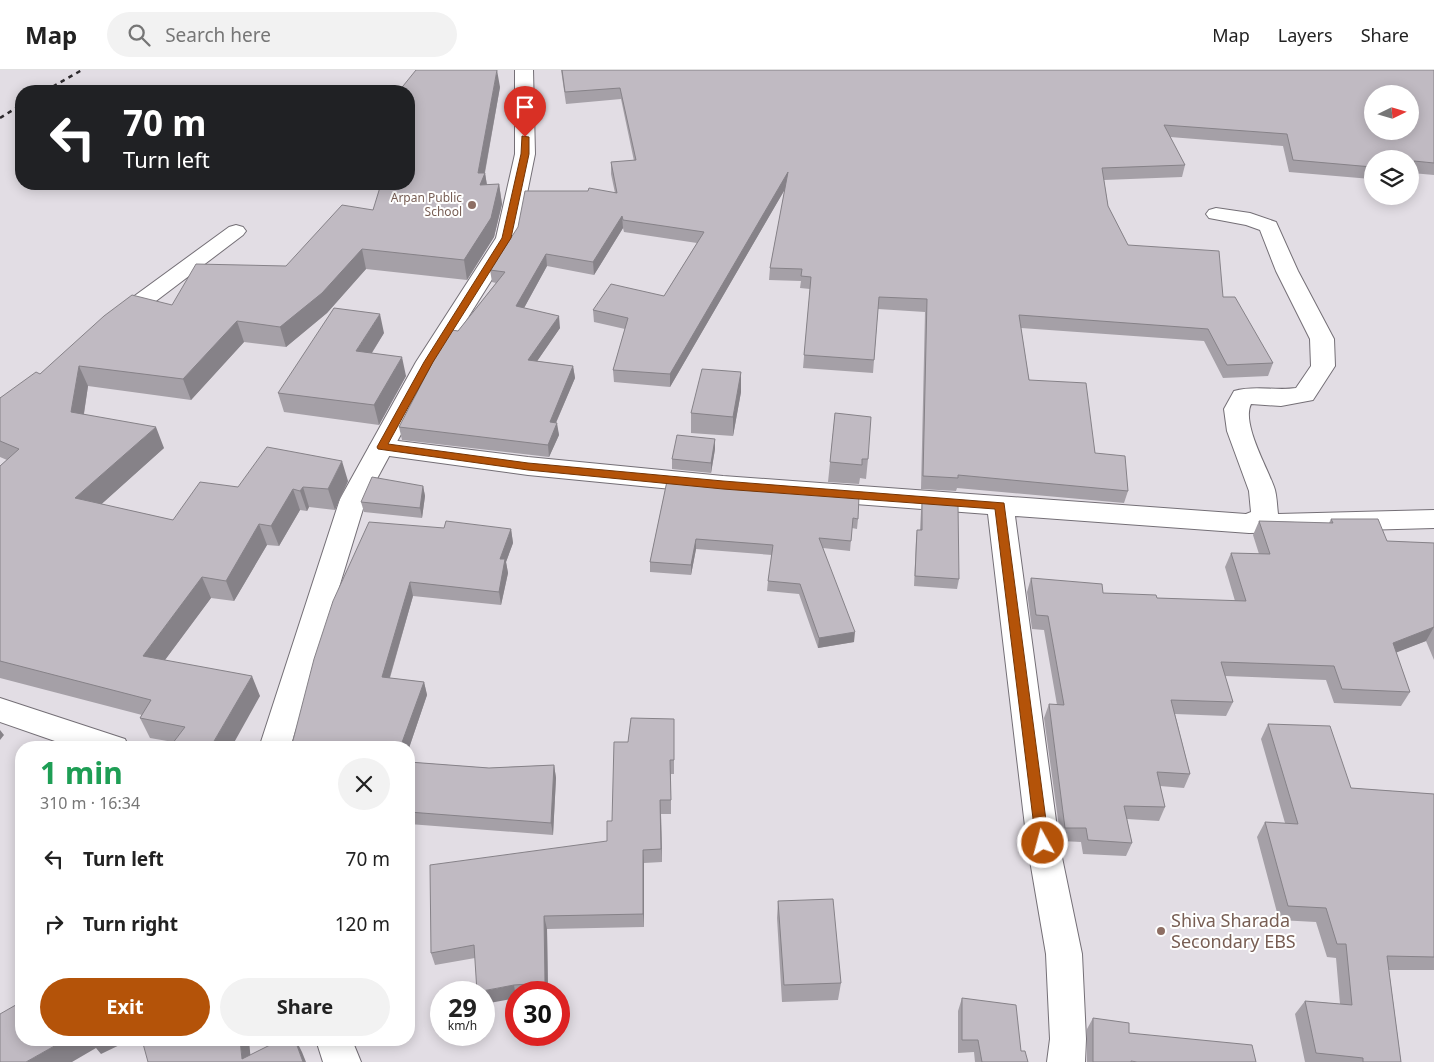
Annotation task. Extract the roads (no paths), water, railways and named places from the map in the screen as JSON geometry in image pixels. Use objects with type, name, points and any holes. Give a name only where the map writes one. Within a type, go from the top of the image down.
[{"type":"street","points":[[276,741],[353,498],[428,362],[507,238],[525,154],[524,70]]},
{"type":"street","points":[[1216,214],[1250,218],[1269,226],[1287,271],[1322,340],[1323,366],[1304,394],[1281,398],[1243,396],[1236,409],[1239,432],[1262,491],[1265,517],[1249,524]]},
{"type":"street","points":[[102,331],[236,231]]},
{"type":"street","points":[[382,447],[528,466],[723,485],[1249,524],[1434,519]]},
{"type":"street","points":[[1000,506],[1043,843],[1064,954],[1068,1039],[1066,1062]]},
{"type":"street","points":[[0,710],[93,741]]},
{"type":"street","points":[[336,1046],[342,1062]]},
{"type":"railway","points":[[56,85],[82,70]]},
{"type":"railway","points":[[0,118],[15,109]]},
{"type":"place","name":"Arpan Public School","points":[[472,205]]},
{"type":"place","name":"Shiva Sharada Secondary EBS","points":[[1161,931]]}]
